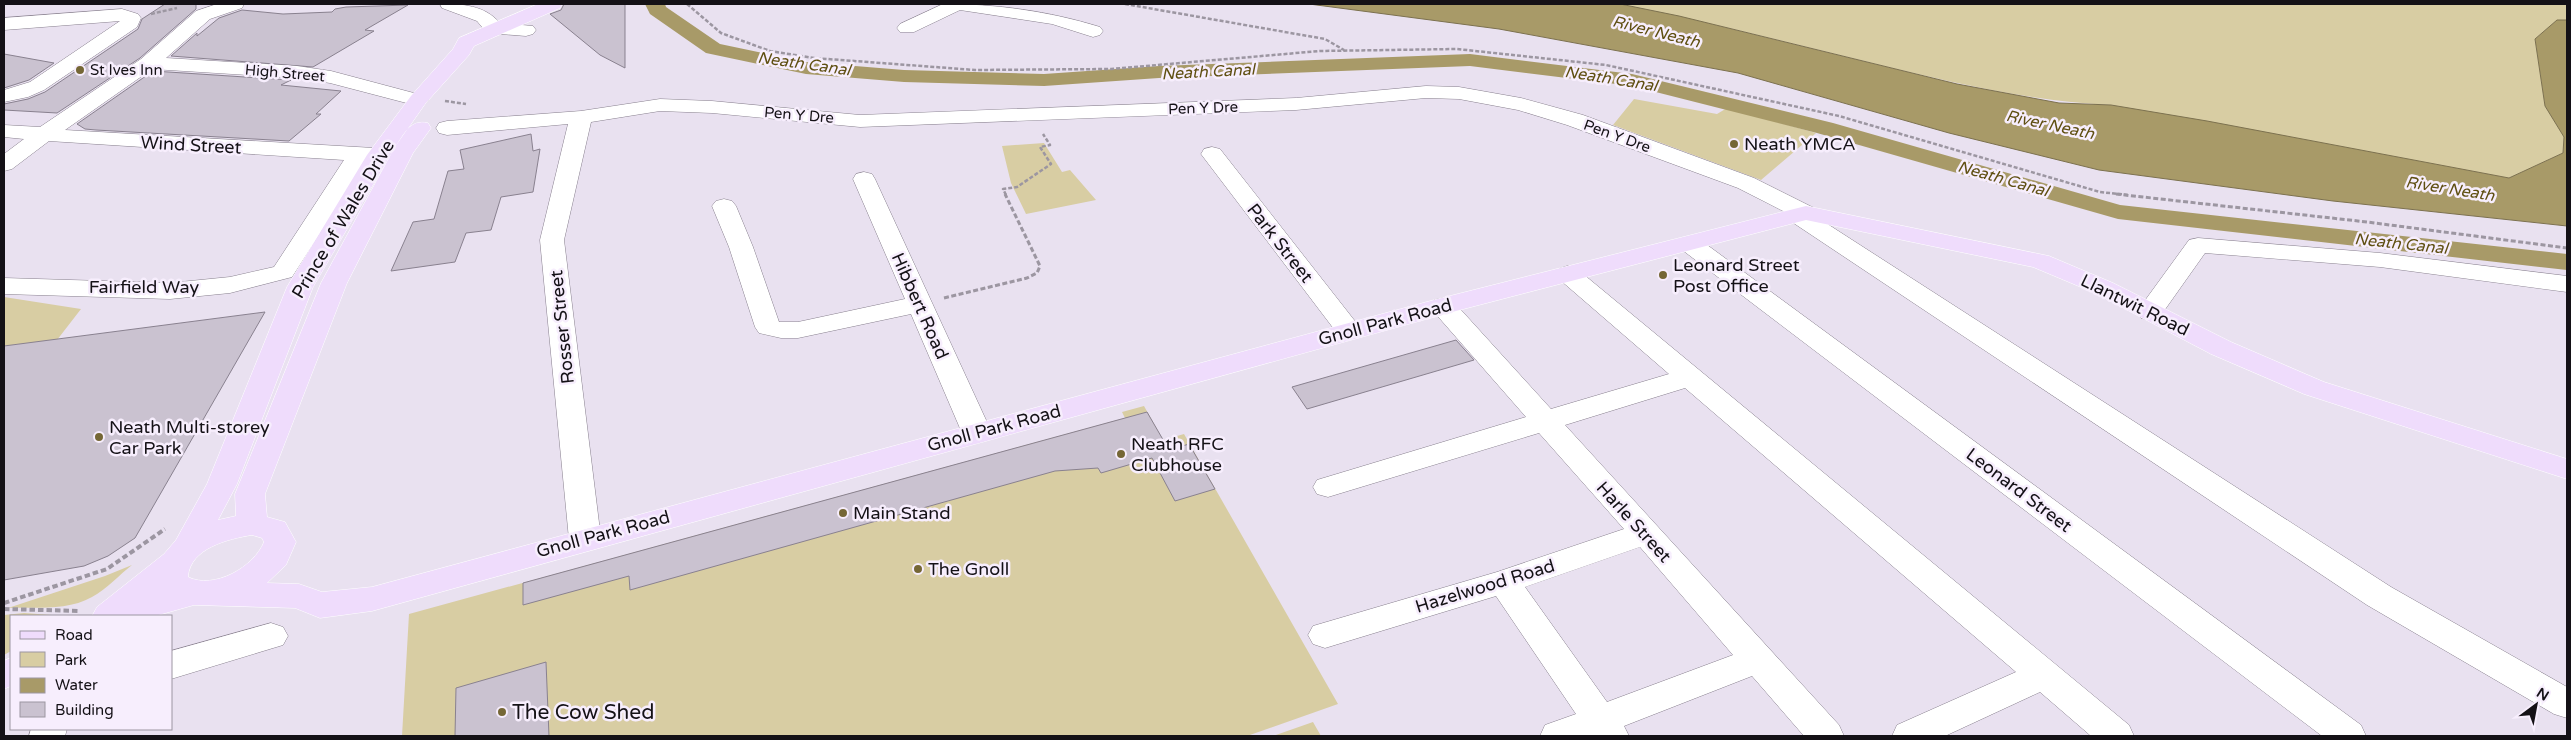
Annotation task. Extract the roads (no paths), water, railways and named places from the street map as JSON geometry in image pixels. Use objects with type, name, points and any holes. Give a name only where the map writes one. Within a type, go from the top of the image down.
[{"type":"main road","name":"Prince of Wales Drive","points":[[176,546],[222,484],[292,279],[313,263],[368,155],[462,51],[466,42],[553,4]]},
{"type":"main road","name":"Prince of Wales Drive","points":[[252,524],[250,494],[334,283],[402,153],[439,101],[492,43],[494,29]]},
{"type":"main road","name":"Llantwit Road","points":[[1690,244],[1802,214],[2040,261],[2104,288],[2221,348],[2314,388],[2567,469]]},
{"type":"main road","name":"Gnoll Park Road","points":[[102,615],[200,594],[299,596],[320,605],[372,599],[585,539],[1349,331],[1690,244]]},
{"type":"main road","points":[[102,615],[176,546],[218,531],[252,524],[266,525],[276,530],[281,537],[281,547],[275,558],[263,570],[247,580],[200,594],[178,590],[171,583],[170,573],[176,546]]},
{"type":"main road","points":[[275,558],[299,596]]},
{"type":"street","points":[[4,164],[148,63],[203,15],[227,4]]},
{"type":"street","points":[[449,4],[484,17],[494,29],[526,30]]},
{"type":"street","points":[[907,28],[958,4],[1054,19],[1093,30]]},
{"type":"street","points":[[4,24],[122,15],[131,18],[130,23],[37,86],[4,96]]},
{"type":"street","name":"High Street","points":[[148,63],[297,72],[331,77],[418,100]]},
{"type":"street","name":"Pen Y Dre","points":[[447,128],[581,117],[660,105],[712,107],[860,121],[1296,104],[1426,92],[1474,95],[1521,104],[1574,120],[1746,183],[1802,214],[2379,596],[2567,704]]},
{"type":"street","name":"Rosser Street","points":[[581,117],[552,240],[585,539]]},
{"type":"street","name":"Wind Street","points":[[4,131],[136,142],[368,155]]},
{"type":"street","name":"Park Street","points":[[1212,154],[1349,331]]},
{"type":"street","points":[[292,279],[368,155]]},
{"type":"street","name":"Hibbert Road","points":[[864,178],[977,433]]},
{"type":"street","points":[[724,206],[741,247],[768,327],[781,330],[798,330],[920,304]]},
{"type":"street","name":"Leonard Street","points":[[1690,244],[2348,736]]},
{"type":"street","points":[[2150,312],[2198,245],[2380,260],[2567,284]]},
{"type":"street","points":[[1568,274],[2116,736]]},
{"type":"street","name":"Fairfield Way","points":[[4,286],[170,291],[292,279]]},
{"type":"street","name":"Harle Street","points":[[1443,306],[1644,534],[1759,659],[1826,736]]},
{"type":"street","points":[[1328,488],[1544,420],[1690,377]]},
{"type":"street","name":"Hazelwood Road","points":[[1325,635],[1504,582],[1644,534]]},
{"type":"street","points":[[1504,582],[1605,728]]},
{"type":"street","points":[[172,665],[271,636]]},
{"type":"street","points":[[1558,736],[1605,728],[1759,659]]},
{"type":"street","points":[[1910,736],[2044,675]]},
{"type":"water","name":"River Neath","points":[[1309,4],[1620,4],[1679,16],[1957,84],[2059,103],[2111,105],[2207,121],[2509,178],[2563,153],[2564,137],[2545,106],[2535,39],[2557,20],[2567,20],[2567,226],[2333,201],[2099,170],[1949,133],[1738,73],[1499,29]]},
{"type":"waterway","name":"Neath Canal","points":[[655,4],[657,10],[713,49],[806,68],[904,76],[1044,80],[1159,72],[1470,60],[1632,80],[1825,128],[2118,212],[2567,262]]},
{"type":"place","name":"St Ives Inn","points":[[80,70]]},
{"type":"place","name":"Neath YMCA","points":[[1734,144]]},
{"type":"place","name":"Leonard Street Post Office","points":[[1663,275]]},
{"type":"place","name":"Neath Multi-storey Car Park","points":[[99,437]]},
{"type":"place","name":"Neath RFC Clubhouse","points":[[1121,454]]},
{"type":"place","name":"Main Stand","points":[[843,513]]},
{"type":"place","name":"The Gnoll","points":[[918,569]]},
{"type":"place","name":"The Cow Shed","points":[[502,712]]}]
